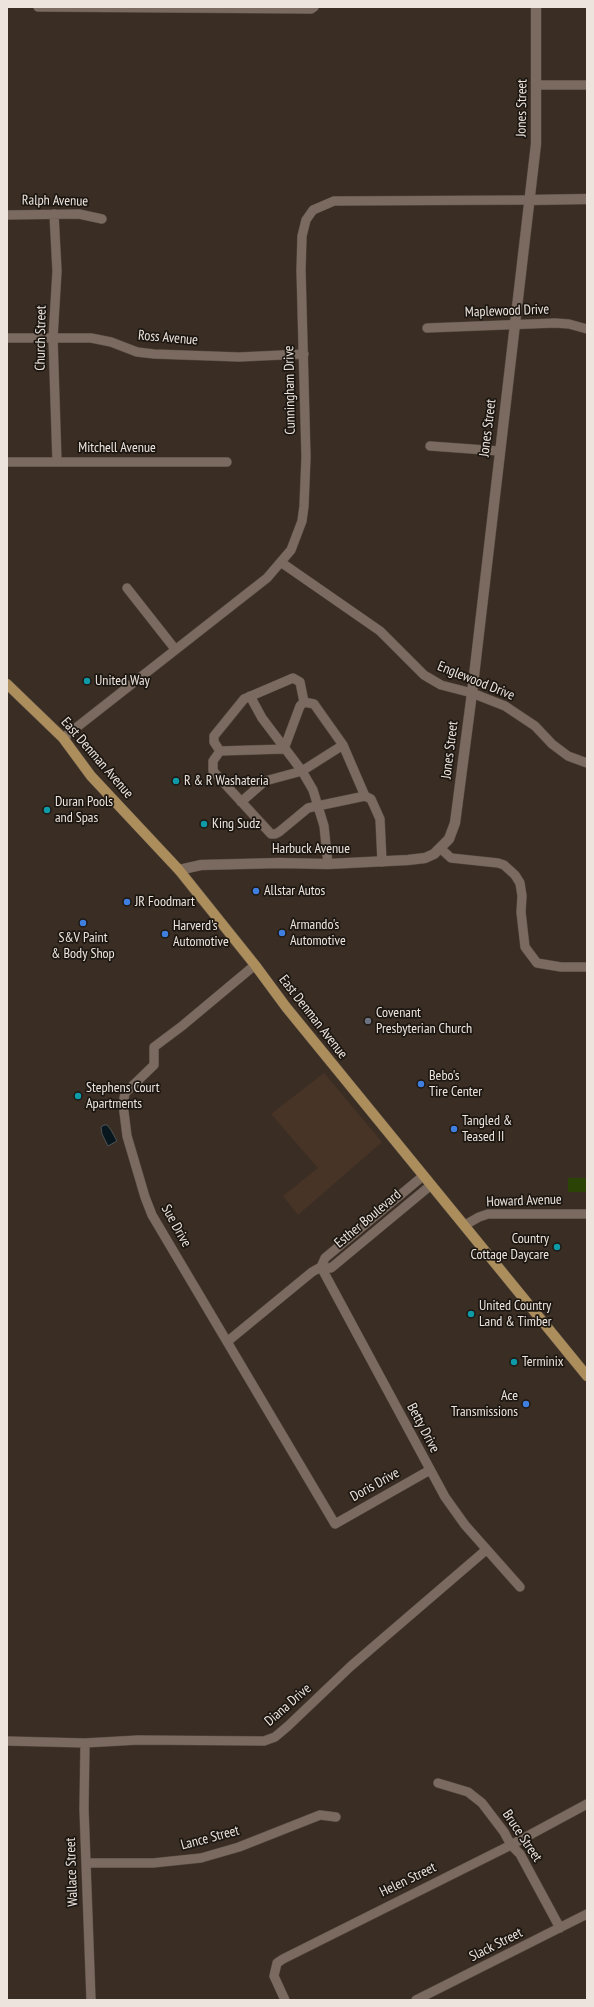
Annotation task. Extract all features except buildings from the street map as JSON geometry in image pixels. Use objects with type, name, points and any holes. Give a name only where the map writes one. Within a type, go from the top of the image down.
[{"type":"main road","name":"East Denman Avenue","points":[[7,684],[63,738],[91,776],[179,870],[255,965],[286,1007],[422,1176],[465,1225],[587,1376]]},
{"type":"street","points":[[38,7],[311,9],[314,7]]},
{"type":"street","name":"Jones Street","points":[[440,848],[449,839],[455,823],[472,693],[499,451],[536,144],[536,7]]},
{"type":"street","points":[[536,85],[587,86]]},
{"type":"street","name":"Cunningham Drive","points":[[63,738],[267,578],[282,563],[297,538],[304,506],[306,457],[301,270],[302,236],[306,220],[312,210],[334,201],[587,199]]},
{"type":"street","name":"Church Street","points":[[54,214],[57,271],[53,338],[57,462]]},
{"type":"street","name":"Ralph Avenue","points":[[7,215],[79,214],[102,219]]},
{"type":"street","name":"Maplewood Drive","points":[[427,328],[569,324],[587,329]]},
{"type":"street","name":"Ross Avenue","points":[[7,338],[91,338],[111,342],[137,352],[154,354],[239,357],[304,354]]},
{"type":"street","points":[[430,446],[499,451]]},
{"type":"street","name":"Mitchell Avenue","points":[[7,462],[226,462]]},
{"type":"street","name":"Englewood Drive","points":[[282,563],[380,631],[424,675],[441,685],[472,693],[505,706],[535,726],[552,744],[568,756],[587,763]]},
{"type":"street","points":[[127,588],[175,649]]},
{"type":"street","points":[[220,751],[214,742],[216,731],[240,702],[250,696],[293,678],[300,682],[304,702]]},
{"type":"street","points":[[250,696],[262,718],[302,771],[314,790],[324,826],[328,864]]},
{"type":"street","points":[[304,702],[314,704],[343,744],[365,796],[371,800],[380,819],[382,862]]},
{"type":"street","points":[[284,749],[300,706],[304,702]]},
{"type":"street","points":[[241,802],[265,781],[302,771],[343,744]]},
{"type":"street","points":[[220,751],[284,749]]},
{"type":"street","points":[[220,751],[213,761],[213,771],[271,834],[276,834],[308,808],[365,796]]},
{"type":"street","points":[[440,848],[451,858],[498,863],[504,865],[515,875],[520,883],[521,889],[521,912],[525,947],[538,963],[561,967],[587,967]]},
{"type":"street","name":"Harbuck Avenue","points":[[179,870],[201,865],[382,862],[425,858],[440,848]]},
{"type":"street","name":"Sue Drive","points":[[255,965],[182,1026],[154,1047],[154,1065],[125,1093],[123,1104],[127,1136],[152,1215],[335,1524]]},
{"type":"street","name":"Esther Boulevard","points":[[321,1268],[325,1258],[422,1176]]},
{"type":"street","name":"Esther Boulevard","points":[[228,1341],[312,1272],[321,1268],[330,1268],[431,1185]]},
{"type":"street","name":"Howard Avenue","points":[[465,1225],[488,1214],[587,1214]]},
{"type":"street","name":"Betty Drive","points":[[321,1268],[430,1470],[465,1525],[520,1587]]},
{"type":"street","name":"Doris Drive","points":[[335,1524],[430,1470]]},
{"type":"street","name":"Diana Drive","points":[[7,1741],[85,1743],[138,1740],[264,1741],[275,1737],[351,1666],[486,1550]]},
{"type":"street","name":"Wallace Street","points":[[85,1743],[86,1863],[90,2000]]},
{"type":"street","name":"Bruce Street","points":[[438,1783],[457,1787],[468,1792],[482,1803],[504,1832],[511,1845],[520,1854],[560,1928]]},
{"type":"street","name":"Helen Street","points":[[284,2000],[274,1976],[277,1963],[320,1939],[511,1845],[587,1804]]},
{"type":"street","name":"Lance Street","points":[[86,1863],[152,1863],[201,1858],[239,1847],[320,1815],[336,1817]]},
{"type":"street","name":"Slack Street","points":[[416,2000],[587,1914]]},
{"type":"shaded area","points":[[324,1073],[382,1142],[298,1215],[283,1196],[318,1168],[271,1114]]},
{"type":"shaded area","points":[[107,1125],[117,1141],[108,1146],[102,1134],[101,1127]]},
{"type":"green space","points":[[568,1178],[587,1178],[587,1192],[568,1192]]},
{"type":"place","name":"United Way","points":[[87,681]]},
{"type":"place","name":"R & R Washateria","points":[[176,781]]},
{"type":"place","name":"Duran Pools and Spas","points":[[47,810]]},
{"type":"place","name":"King Sudz","points":[[204,824]]},
{"type":"place","name":"Allstar Autos","points":[[256,891]]},
{"type":"place","name":"JR Foodmart","points":[[127,902]]},
{"type":"place","name":"S&V Paint & Body Shop","points":[[83,923]]},
{"type":"place","name":"Armando's Automotive","points":[[282,933]]},
{"type":"place","name":"Harverd's Automotive","points":[[165,934]]},
{"type":"place","name":"Covenant Presbyterian Church","points":[[368,1021]]},
{"type":"place","name":"Bebo's Tire Center","points":[[421,1084]]},
{"type":"place","name":"Stephens Court Apartments","points":[[78,1096]]},
{"type":"place","name":"Tangled & Teased II","points":[[454,1129]]},
{"type":"place","name":"Country Cottage Daycare","points":[[557,1247]]},
{"type":"place","name":"United Country Land & Timber","points":[[471,1314]]},
{"type":"place","name":"Terminix","points":[[514,1362]]},
{"type":"place","name":"Ace Transmissions","points":[[526,1404]]}]
